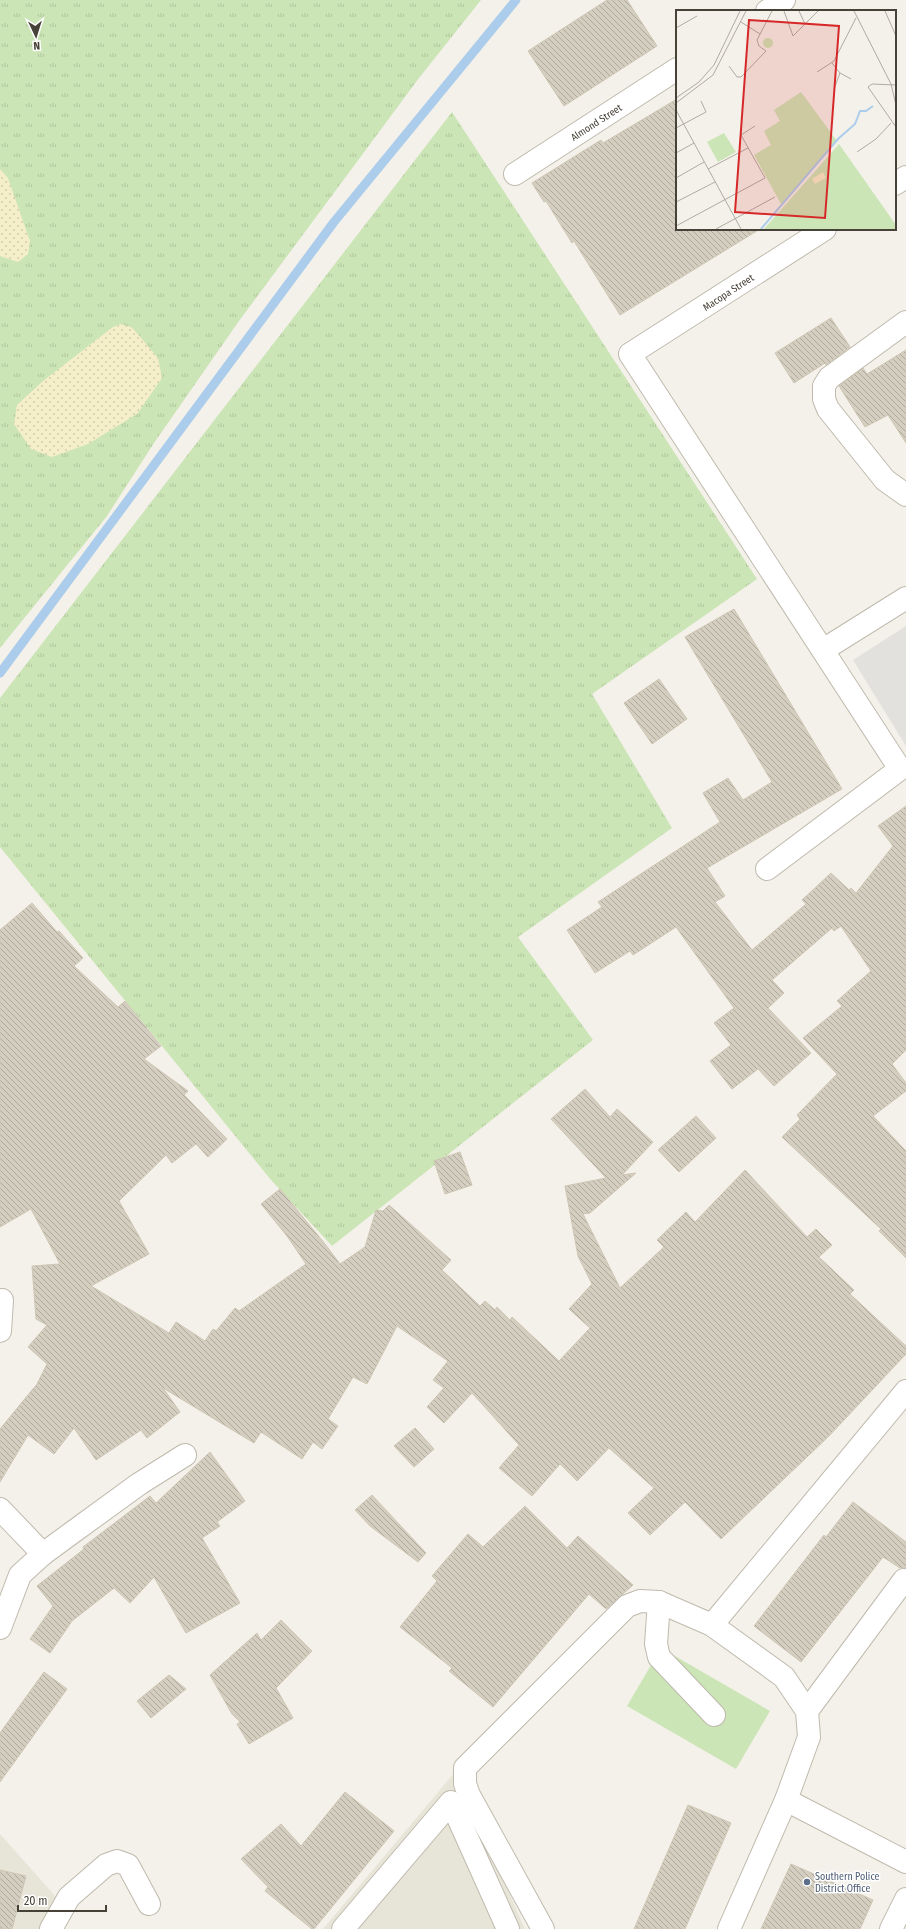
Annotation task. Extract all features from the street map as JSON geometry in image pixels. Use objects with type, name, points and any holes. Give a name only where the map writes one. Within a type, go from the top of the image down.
[{"type":"street","points":[[769,10],[784,0]]},
{"type":"street","name":"Almond Street","points":[[515,174],[676,70]]},
{"type":"street","points":[[896,183],[906,177]]},
{"type":"street","name":"Macopa Street","points":[[823,230],[630,354],[823,650]]},
{"type":"street","points":[[906,322],[824,383],[824,392],[828,408],[885,480],[906,495]]},
{"type":"street","points":[[767,869],[900,769],[823,650],[906,598]]},
{"type":"street","points":[[0,1331],[2,1300]]},
{"type":"street","points":[[712,1625],[906,1391]]},
{"type":"street","points":[[0,1628],[20,1575],[43,1554],[139,1484],[185,1455]]},
{"type":"street","points":[[0,1509],[43,1554]]},
{"type":"street","points":[[807,1711],[904,1580]]},
{"type":"street","points":[[543,1929],[469,1795],[465,1784],[465,1768],[627,1606],[640,1601],[659,1602],[712,1625],[784,1677],[807,1711],[809,1737],[786,1800],[729,1929]]},
{"type":"street","points":[[659,1602],[656,1644],[659,1657],[714,1715]]},
{"type":"street","points":[[786,1800],[906,1862]]},
{"type":"street","points":[[344,1929],[451,1802],[508,1929]]},
{"type":"street","points":[[51,1929],[69,1897],[106,1865],[117,1861],[128,1865],[149,1904]]},
{"type":"street","points":[[891,1929],[906,1899]]},
{"type":"shaded area","points":[[906,626],[906,746],[853,660]]},
{"type":"shaded area","points":[[455,1772],[525,1929],[323,1929]]},
{"type":"shaded area","points":[[0,1834],[64,1906],[44,1929],[0,1929]]},
{"type":"green space","points":[[0,0],[481,0],[419,78],[239,321],[154,443],[107,516],[0,648]]},
{"type":"green space","points":[[452,112],[757,579],[592,694],[672,828],[518,937],[593,1040],[332,1246],[271,1180],[0,847],[0,698]]},
{"type":"green space","points":[[661,1648],[770,1711],[736,1769],[627,1706]]},
{"type":"sand","points":[[0,169],[8,178],[30,241],[28,254],[18,262],[0,256]]},
{"type":"sand","points":[[121,324],[131,327],[158,358],[162,378],[137,414],[88,444],[52,457],[31,449],[14,424],[17,405],[43,381],[113,327]]},
{"type":"building","points":[[607,0],[627,0],[657,46],[564,106],[528,51]]},
{"type":"building","points":[[676,100],[676,230],[758,230],[620,315],[574,241],[572,243],[546,201],[544,202],[532,183],[601,140],[603,143]]},
{"type":"building","points":[[831,318],[850,347],[826,365],[825,363],[794,383],[775,353]]},
{"type":"building","points":[[906,350],[906,443],[888,415],[865,427],[839,386],[863,368],[867,374]]},
{"type":"building","points":[[734,609],[842,789],[707,868],[725,896],[715,902],[752,950],[806,904],[802,900],[831,873],[849,890],[851,888],[856,893],[893,846],[878,826],[906,806],[906,1050],[892,1064],[906,1083],[906,1091],[873,1116],[906,1151],[906,1258],[879,1231],[881,1229],[782,1137],[800,1119],[797,1115],[837,1074],[803,1038],[842,1006],[837,1001],[871,971],[841,926],[834,931],[832,928],[772,980],[784,993],[768,1008],[811,1053],[774,1086],[758,1069],[732,1089],[710,1061],[731,1045],[714,1023],[734,1008],[676,927],[633,955],[630,951],[595,973],[567,930],[602,907],[598,902],[720,822],[703,793],[728,778],[743,800],[772,782],[685,637]]},
{"type":"building","points":[[659,679],[687,719],[652,744],[624,703]]},
{"type":"building","points":[[32,903],[57,932],[59,931],[83,958],[74,966],[118,1007],[125,1001],[161,1046],[144,1059],[188,1091],[184,1095],[227,1139],[208,1157],[196,1144],[172,1163],[166,1155],[119,1201],[149,1254],[91,1286],[169,1333],[176,1322],[205,1341],[213,1329],[216,1331],[235,1308],[239,1311],[306,1264],[287,1236],[261,1204],[280,1189],[340,1264],[365,1247],[376,1210],[383,1211],[389,1205],[451,1260],[442,1270],[480,1306],[485,1301],[495,1310],[497,1307],[510,1320],[512,1317],[559,1361],[590,1328],[569,1309],[592,1284],[578,1256],[565,1186],[606,1178],[551,1119],[585,1089],[610,1117],[617,1109],[653,1142],[622,1175],[636,1173],[590,1213],[583,1214],[620,1288],[664,1247],[657,1240],[686,1212],[695,1222],[745,1170],[807,1237],[816,1229],[832,1245],[819,1257],[854,1290],[850,1294],[906,1346],[906,1354],[829,1436],[721,1539],[685,1502],[650,1535],[628,1513],[654,1488],[609,1448],[577,1481],[560,1464],[532,1496],[499,1468],[519,1445],[472,1393],[444,1423],[427,1407],[444,1388],[433,1380],[448,1361],[397,1326],[367,1384],[353,1377],[328,1419],[338,1426],[322,1449],[313,1442],[302,1459],[261,1432],[254,1443],[163,1388],[180,1412],[147,1438],[141,1430],[96,1460],[74,1428],[54,1454],[28,1435],[0,1482],[0,1429],[37,1384],[47,1364],[28,1347],[47,1325],[36,1319],[32,1266],[60,1264],[31,1209],[0,1227],[0,930]]},
{"type":"building","points":[[696,1116],[716,1138],[679,1172],[658,1150]]},
{"type":"building","points":[[460,1152],[472,1185],[445,1194],[434,1161]]},
{"type":"building","points":[[415,1428],[434,1449],[414,1467],[394,1446]]},
{"type":"building","points":[[210,1452],[245,1501],[217,1522],[220,1526],[202,1538],[240,1603],[186,1633],[154,1577],[130,1603],[114,1588],[72,1621],[50,1653],[30,1639],[53,1606],[37,1586],[84,1549],[83,1547],[150,1496],[156,1503]]},
{"type":"building","points":[[372,1495],[426,1553],[418,1562],[370,1526],[355,1510]]},
{"type":"building","points":[[853,1502],[906,1542],[906,1568],[900,1568],[883,1557],[801,1662],[754,1626],[824,1535],[826,1537]]},
{"type":"building","points":[[525,1506],[567,1548],[578,1536],[633,1585],[606,1609],[589,1594],[493,1707],[449,1671],[452,1668],[400,1627],[437,1581],[432,1576],[468,1534],[483,1547]]},
{"type":"building","points":[[281,1620],[312,1651],[276,1688],[293,1718],[249,1744],[237,1724],[240,1722],[232,1714],[210,1675],[257,1633],[261,1640]]},
{"type":"building","points":[[44,1672],[67,1689],[0,1782],[0,1733]]},
{"type":"building","points":[[169,1675],[186,1689],[151,1718],[137,1701]]},
{"type":"building","points":[[345,1792],[394,1831],[314,1929],[312,1929],[265,1891],[268,1887],[241,1859],[281,1824],[301,1846]]},
{"type":"building","points":[[688,1805],[731,1823],[685,1929],[634,1929]]},
{"type":"building","name":"Southern Police District Office","points":[[791,1864],[873,1900],[860,1929],[761,1929]]},
{"type":"building","points":[[0,1870],[26,1876],[12,1929],[0,1929]]},
{"type":"waterway","points":[[0,673],[334,222],[516,0]]},
{"type":"place","name":"Southern Police District Office","points":[[807,1882]]}]
